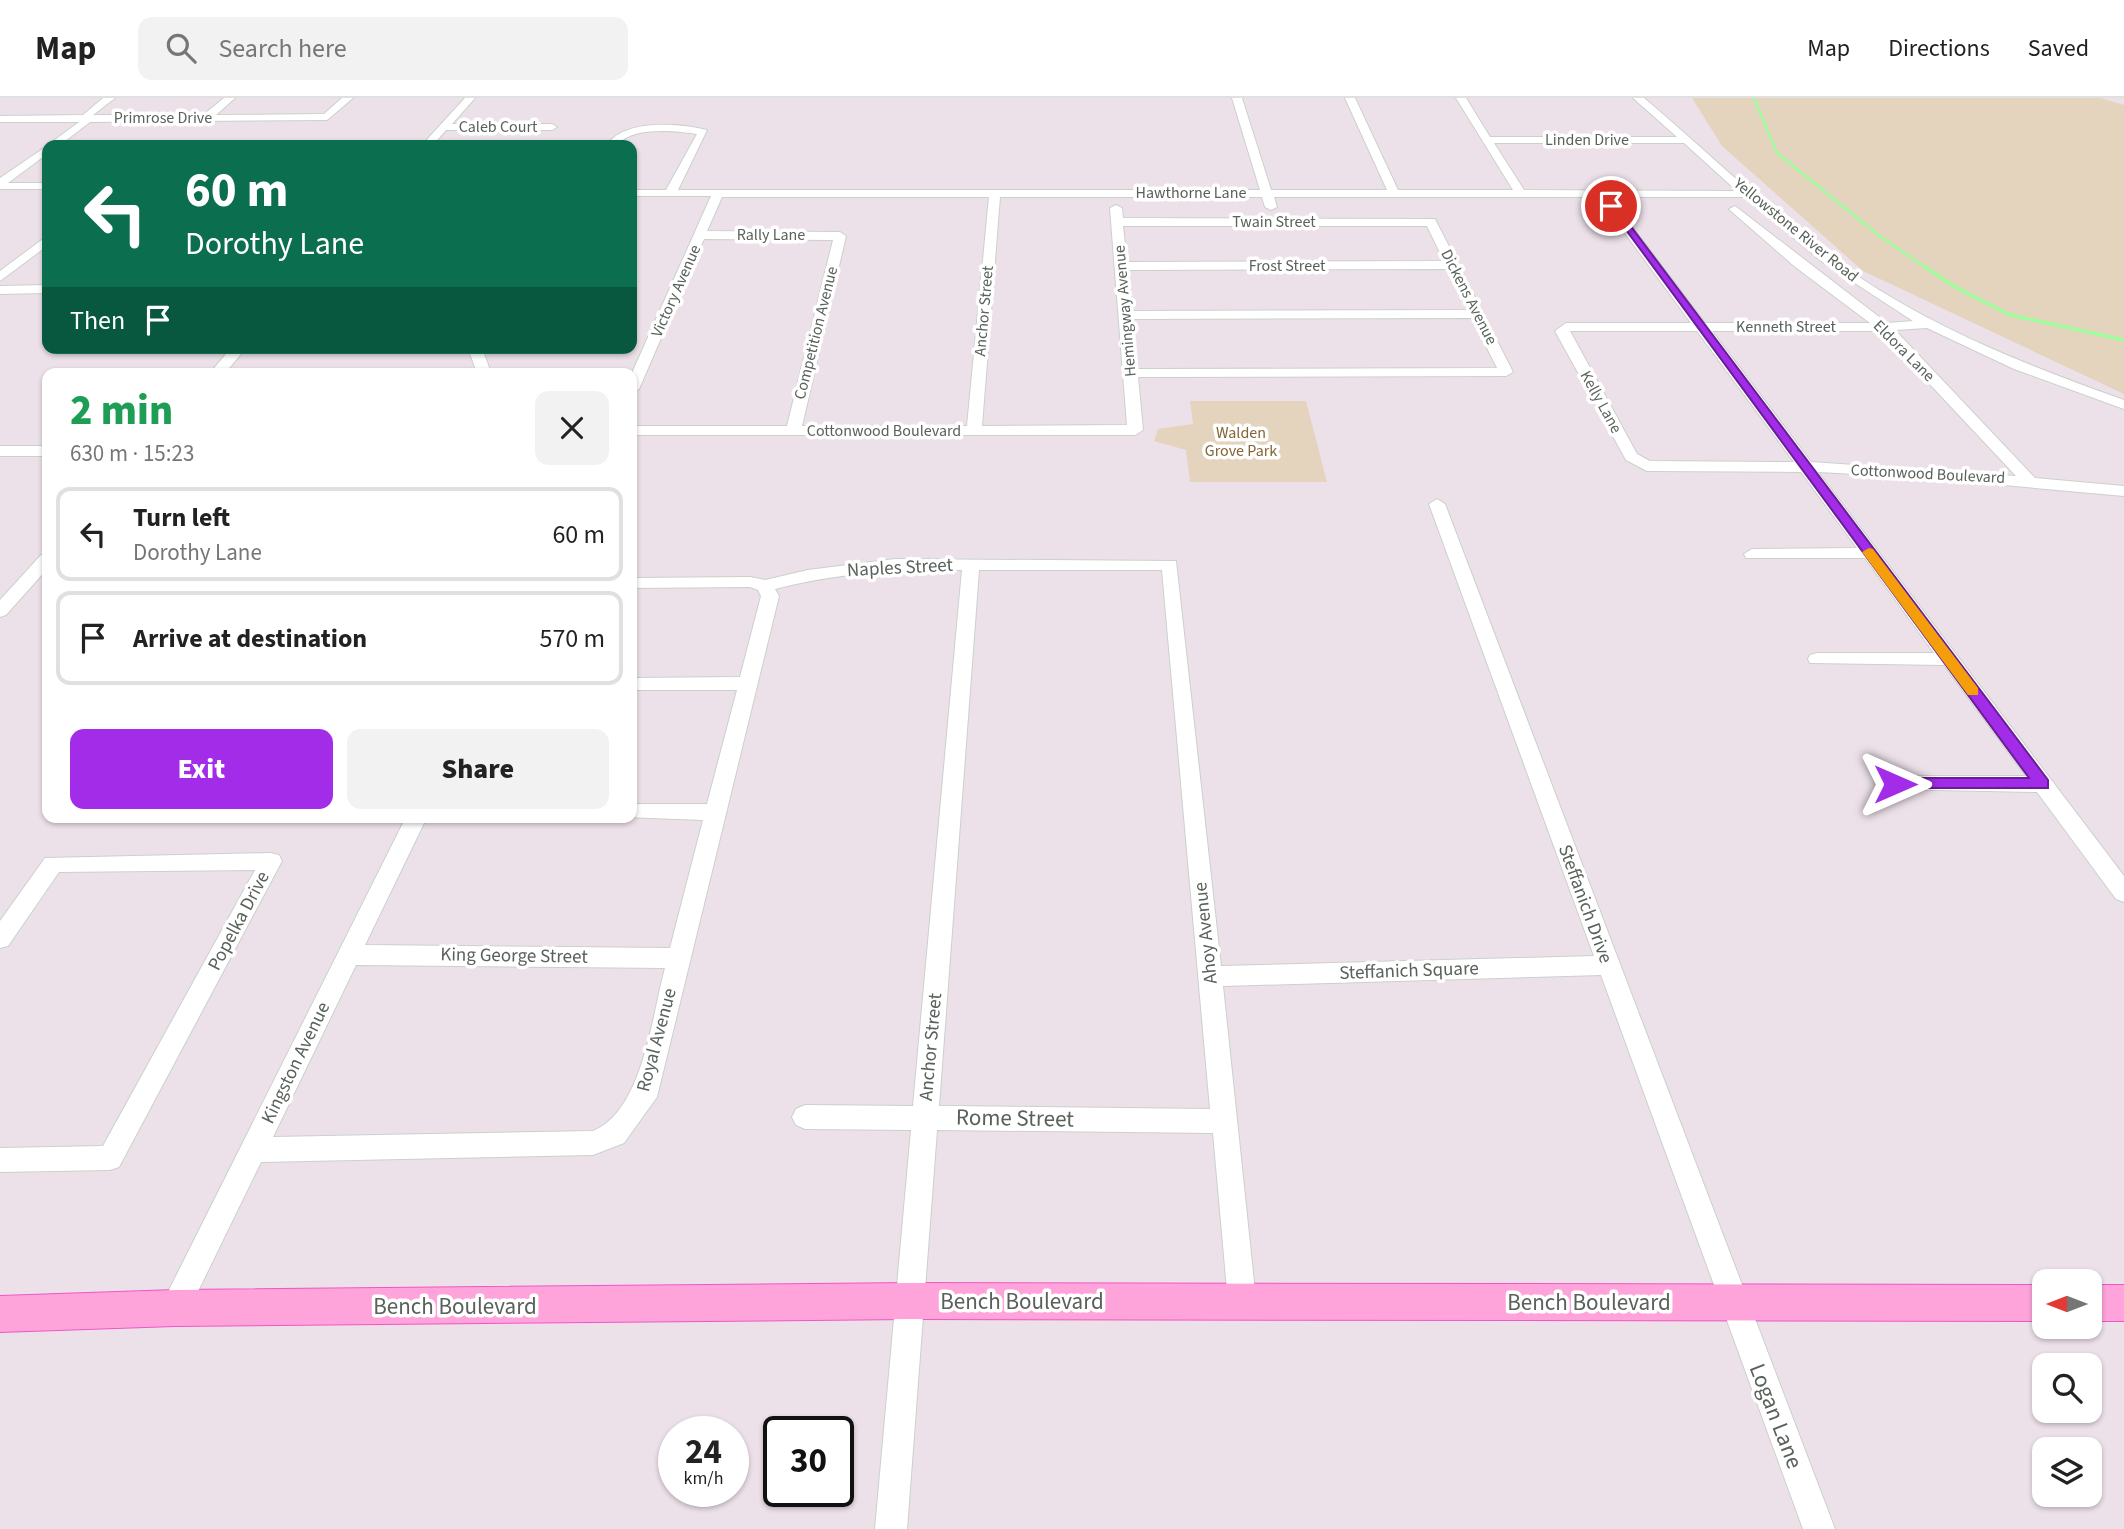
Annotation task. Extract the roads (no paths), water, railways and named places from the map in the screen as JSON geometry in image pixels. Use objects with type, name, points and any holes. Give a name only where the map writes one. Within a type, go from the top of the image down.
[{"type":"main road","name":"Bench Boulevard","points":[[0,1314],[175,1308],[910,1301],[2032,1303]]},
{"type":"main road","points":[[2102,1303],[2124,1303]]},
{"type":"street","points":[[60,140],[110,98]]},
{"type":"street","points":[[205,118],[230,98]]},
{"type":"street","name":"Primrose Drive","points":[[0,119],[327,117],[348,98]]},
{"type":"street","points":[[432,140],[470,98]]},
{"type":"street","points":[[1237,98],[1276,222]]},
{"type":"street","points":[[1350,98],[1394,193]]},
{"type":"street","points":[[1461,98],[1520,193]]},
{"type":"street","name":"Yellowstone River Road","points":[[1638,98],[1831,262],[1927,324],[2009,361],[2124,405]]},
{"type":"street","name":"Caleb Court","points":[[444,127],[552,127]]},
{"type":"street","points":[[617,140],[623,134],[693,130],[703,132],[670,193]]},
{"type":"street","name":"Linden Drive","points":[[1487,140],[1688,140]]},
{"type":"street","points":[[0,184],[42,153]]},
{"type":"street","points":[[0,184],[42,186]]},
{"type":"street","name":"Anchor Street","points":[[974,430],[995,192]]},
{"type":"street","name":"Hemingway Avenue","points":[[1114,192],[1135,430]]},
{"type":"street","name":"Hawthorne Lane","points":[[637,193],[1750,194]]},
{"type":"street","name":"Victory Avenue","points":[[637,378],[718,193]]},
{"type":"street","points":[[1611,206],[2124,893]]},
{"type":"street","name":"Eldora Lane","points":[[1735,209],[1798,263],[1884,327],[2028,480]]},
{"type":"street","name":"Twain Street","points":[[1117,222],[1431,222]]},
{"type":"street","name":"Dickens Avenue","points":[[1130,373],[1506,372],[1431,222]]},
{"type":"street","name":"Rally Lane","points":[[701,235],[840,236]]},
{"type":"street","name":"Competition Avenue","points":[[793,431],[840,236]]},
{"type":"street","points":[[0,277],[42,244]]},
{"type":"street","name":"Frost Street","points":[[1121,266],[1453,265]]},
{"type":"street","points":[[0,290],[42,289]]},
{"type":"street","points":[[1125,315],[1477,314]]},
{"type":"street","name":"Kenneth Street","points":[[1562,331],[1566,327],[1884,327],[1927,324]]},
{"type":"street","name":"Kelly Lane","points":[[1562,331],[1631,457],[1647,466]]},
{"type":"street","points":[[221,368],[233,354]]},
{"type":"street","name":"Cottonwood Boulevard","points":[[637,431],[1135,430]]},
{"type":"street","points":[[0,451],[42,451]]},
{"type":"street","name":"Cottonwood Boulevard","points":[[1647,466],[1807,467],[2028,480],[2124,491]]},
{"type":"street","name":"Steffanich Drive","points":[[1437,504],[1734,1303]]},
{"type":"street","points":[[1752,554],[1870,553]]},
{"type":"street","name":"Naples Street","points":[[637,583],[750,582],[765,586],[808,575],[895,564],[1170,565]]},
{"type":"street","name":"Anchor Street","points":[[891,1529],[971,565]]},
{"type":"street","name":"Ahoy Avenue","points":[[1170,565],[1242,1301]]},
{"type":"street","points":[[0,611],[39,577]]},
{"type":"street","name":"Royal Avenue","points":[[253,1150],[593,1143],[615,1134],[644,1097],[770,596],[765,586]]},
{"type":"street","points":[[1817,659],[1949,659]]},
{"type":"street","points":[[637,684],[748,683]]},
{"type":"street","points":[[1895,784],[2042,784]]},
{"type":"street","points":[[637,812],[716,812]]},
{"type":"street","name":"Kingston Avenue","points":[[175,1308],[414,823]]},
{"type":"street","name":"Popelka Drive","points":[[0,939],[53,864],[271,861],[110,1158],[0,1160]]},
{"type":"street","name":"King George Street","points":[[349,955],[679,958]]},
{"type":"street","name":"Steffanich Square","points":[[1210,976],[1608,965]]},
{"type":"street","name":"Rome Street","points":[[805,1117],[925,1116],[1224,1121]]},
{"type":"street","name":"Logan Lane","points":[[1734,1303],[1819,1529]]},
{"type":"waterway","points":[[1754,98],[1777,153],[1881,237],[1927,268]]},
{"type":"waterway","points":[[1927,268],[1957,288],[2010,315],[2124,340]]},
{"type":"park label","name":"Walden Grove Park","points":[[1241,442]]}]
